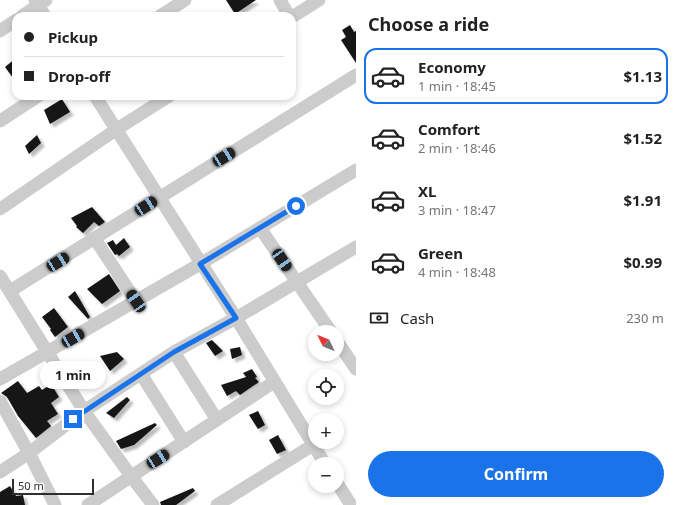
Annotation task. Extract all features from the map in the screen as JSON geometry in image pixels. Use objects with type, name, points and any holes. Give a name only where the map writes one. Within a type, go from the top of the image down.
[{"type":"street","points":[[166,12],[184,0]]},
{"type":"street","points":[[280,0],[287,12]]},
{"type":"street","points":[[296,14],[319,0]]},
{"type":"street","points":[[29,12],[41,5]]},
{"type":"street","points":[[0,30],[12,22]]},
{"type":"street","points":[[10,291],[356,75]]},
{"type":"street","points":[[0,121],[32,100]]},
{"type":"street","points":[[98,100],[200,264],[236,318],[308,437]]},
{"type":"street","points":[[0,209],[116,129],[163,100]]},
{"type":"street","points":[[0,379],[200,264],[356,170]]},
{"type":"street","points":[[260,228],[326,325]]},
{"type":"street","points":[[95,239],[136,301]]},
{"type":"street","points":[[0,472],[84,410],[174,352],[236,318],[356,247]]},
{"type":"street","points":[[0,276],[84,410],[153,505]]},
{"type":"street","points":[[174,352],[217,420]]},
{"type":"street","points":[[344,352],[356,369]]},
{"type":"street","points":[[141,374],[184,442]]},
{"type":"street","points":[[88,505],[274,382]]},
{"type":"street","points":[[0,401],[29,452],[55,505]]},
{"type":"street","points":[[217,505],[308,448]]},
{"type":"street","points":[[344,493],[350,502]]},
{"type":"building","points":[[226,0],[256,0],[238,12],[234,12]]},
{"type":"building","points":[[350,25],[354,32],[356,31],[356,63],[341,40],[346,37],[342,30]]},
{"type":"building","points":[[12,61],[12,77],[5,67]]},
{"type":"building","points":[[63,100],[70,112],[50,124],[44,110]]},
{"type":"building","points":[[37,135],[41,143],[29,154],[25,146]]},
{"type":"building","points":[[92,207],[105,222],[99,226],[94,222],[83,233],[76,227],[77,226],[71,218]]},
{"type":"building","points":[[124,238],[130,247],[119,256],[117,254],[115,255],[107,243],[113,240],[116,245]]},
{"type":"building","points":[[109,274],[120,291],[102,304],[87,289]]},
{"type":"building","points":[[75,291],[90,317],[88,319],[68,297]]},
{"type":"building","points":[[54,308],[68,327],[55,337],[42,317]]},
{"type":"building","points":[[212,340],[223,351],[215,356],[206,343]]},
{"type":"building","points":[[240,347],[242,355],[232,359],[230,349]]},
{"type":"building","points":[[117,352],[124,359],[110,371],[100,356]]},
{"type":"building","points":[[252,369],[257,377],[255,378],[259,382],[240,395],[236,391],[227,396],[221,385],[246,377],[243,373]]},
{"type":"building","points":[[18,381],[27,393],[39,386],[42,390],[51,384],[59,397],[51,403],[58,414],[47,421],[51,426],[36,438],[18,416],[7,397],[1,393]]},
{"type":"building","points":[[127,397],[130,400],[114,418],[106,413]]},
{"type":"building","points":[[258,411],[265,425],[258,429],[249,415]]},
{"type":"building","points":[[155,423],[157,425],[134,445],[121,449],[116,441]]},
{"type":"building","points":[[278,435],[286,450],[277,454],[269,440]]},
{"type":"building","points":[[10,486],[16,496],[23,495],[25,505],[0,505],[0,492]]},
{"type":"building","points":[[193,488],[195,491],[176,505],[161,505],[160,502]]},
{"type":"route","points":[[73,419],[84,410],[174,352],[236,318],[200,264],[296,206]]}]
